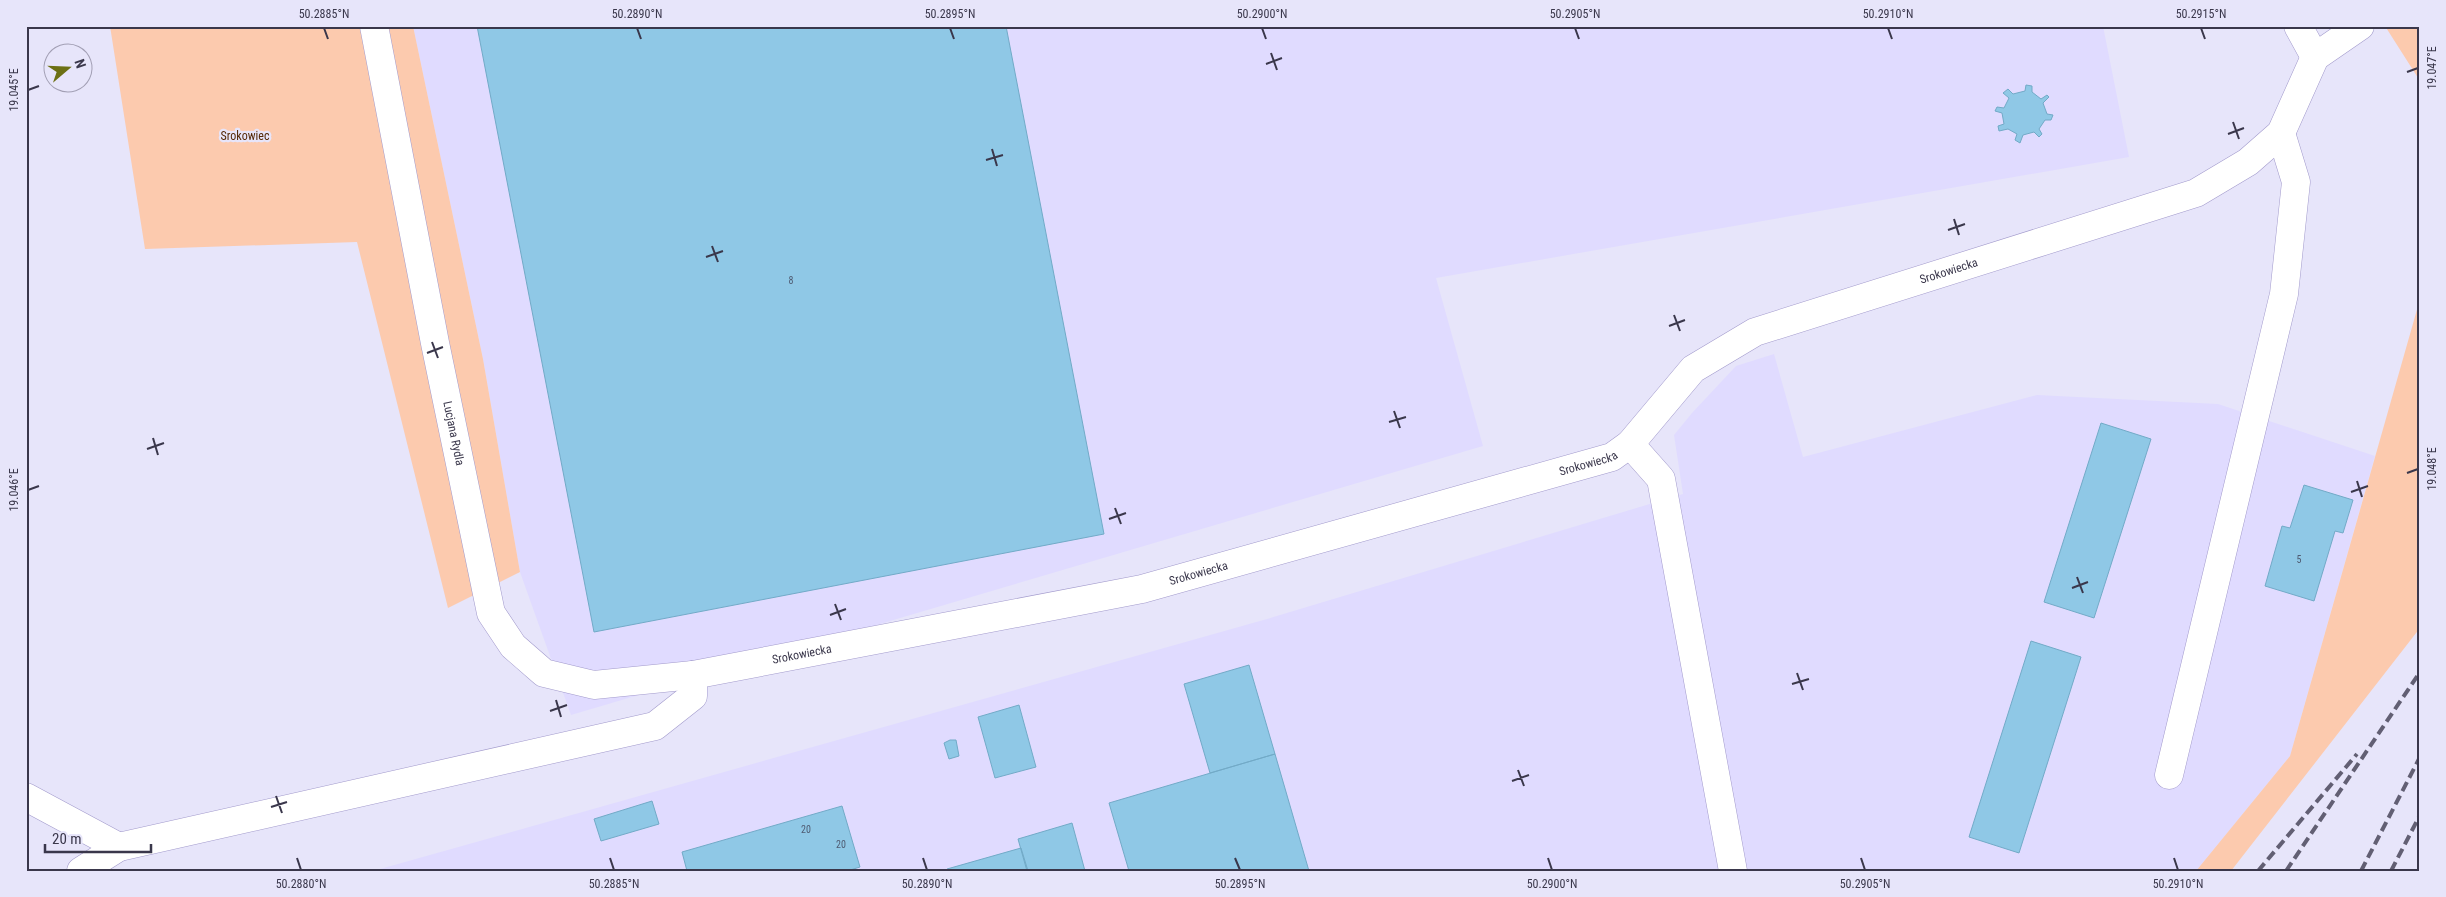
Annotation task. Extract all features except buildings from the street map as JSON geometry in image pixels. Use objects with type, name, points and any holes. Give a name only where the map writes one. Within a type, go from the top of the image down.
[{"type":"street","name":"Lucjana Rydla","points":[[374,26],[435,343],[491,613],[513,646],[544,672],[594,685],[693,675]]},
{"type":"street","points":[[2298,26],[2315,57],[2360,26]]},
{"type":"street","name":"Srokowiecka","points":[[693,675],[1142,589],[1612,457],[1630,444],[1693,369],[1755,332],[2196,193],[2248,162],[2281,133],[2315,57]]},
{"type":"street","points":[[2168,776],[2284,294],[2296,182],[2281,133]]},
{"type":"street","points":[[1630,444],[1661,479],[1733,871]]},
{"type":"street","points":[[81,871],[119,846],[655,726],[693,696],[693,675]]},
{"type":"street","points":[[26,797],[119,846]]},
{"type":"shaded area","points":[[413,26],[2103,26],[2129,157],[1436,278],[1483,446],[571,715],[520,572],[483,359]]},
{"type":"shaded area","points":[[1774,354],[1803,457],[2037,395],[2218,404],[2375,456],[2290,756],[2196,871],[373,871],[1267,619],[1683,494],[1674,435],[1736,366]]},
{"type":"green space","name":"Srokowiec","points":[[110,26],[413,26],[483,359],[520,572],[448,608],[357,242],[145,249]]},
{"type":"green space","points":[[2385,26],[2420,26],[2420,81]]},
{"type":"green space","points":[[2420,299],[2420,628],[2231,871],[2196,871],[2290,756]]},
{"type":"railway","points":[[2286,871],[2420,672]]},
{"type":"railway","points":[[2258,871],[2357,754]]},
{"type":"railway","points":[[2361,871],[2420,757]]},
{"type":"railway","points":[[2391,871],[2420,815]]}]
